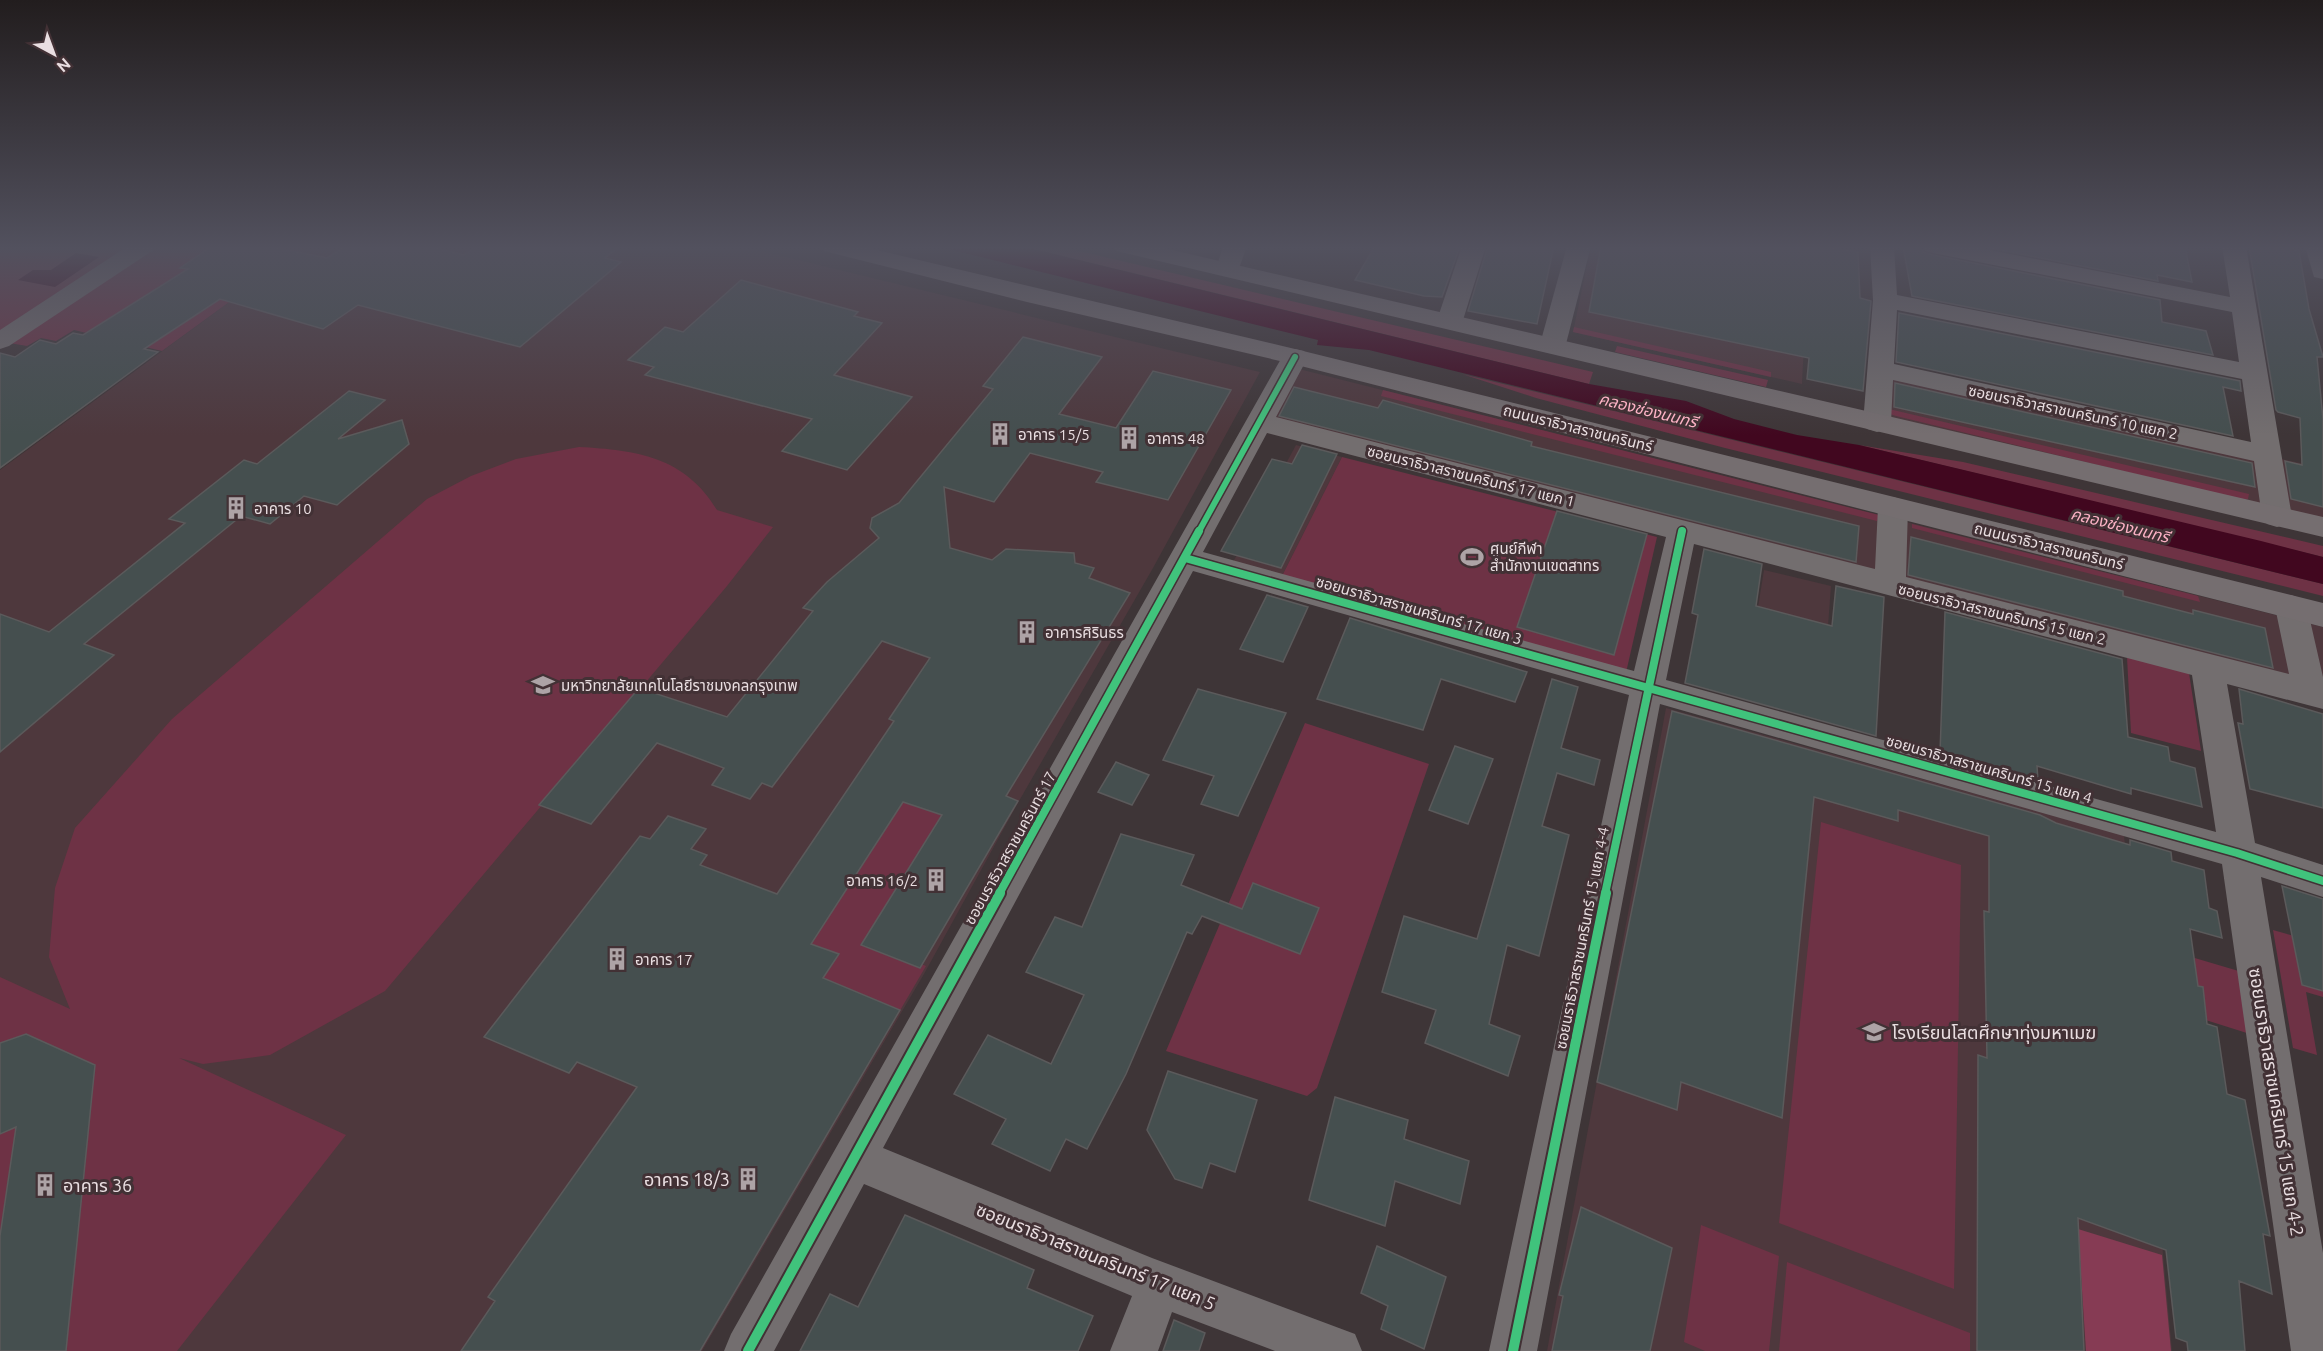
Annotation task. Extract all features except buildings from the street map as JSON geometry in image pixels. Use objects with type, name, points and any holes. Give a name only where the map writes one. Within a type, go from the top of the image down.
[{"type":"main road","name":"ถนนนราธิวาสราชนครินทร์","points":[[1088,309],[1295,357],[2323,615]]},
{"type":"main road","points":[[1412,309],[1877,423],[2323,527]]},
{"type":"street","points":[[0,341],[48,309]]},
{"type":"street","points":[[1450,320],[1454,309]]},
{"type":"street","points":[[1553,344],[1562,309]]},
{"type":"street","points":[[1877,423],[1884,309]]},
{"type":"street","points":[[1930,309],[2252,374]]},
{"type":"street","points":[[2243,309],[2277,517]]},
{"type":"street","name":"ซอยนราธิวาสราชนครินทร์ 17","points":[[748,1351],[1295,357]]},
{"type":"street","name":"ซอยนราธิวาสราชนครินทร์ 10 แยก 2","points":[[1879,369],[2268,454]]},
{"type":"street","name":"ซอยนราธิวาสราชนครินทร์ 17 แยก 1","points":[[1260,422],[1682,531]]},
{"type":"street","points":[[1890,586],[1893,507]]},
{"type":"street","name":"ซอยนราธิวาสราชนครินทร์ 15 แยก 2","points":[[1682,531],[2316,694]]},
{"type":"street","name":"ซอยนราธิวาสราชนครินทร์ 15 แยก 4-4","points":[[1513,1351],[1647,689],[1682,531]]},
{"type":"street","name":"ซอยนราธิวาสราชนครินทร์ 17 แยก 3","points":[[1185,558],[1647,689]]},
{"type":"street","points":[[2290,607],[2316,694]]},
{"type":"street","points":[[2207,666],[2237,853]]},
{"type":"street","name":"ซอยนราธิวาสราชนครินทร์ 15 แยก 4","points":[[1647,689],[2237,853],[2323,881]]},
{"type":"street","name":"ซอยนราธิวาสราชนครินทร์ 15 แยก 4-2","points":[[2237,853],[2315,1351]]},
{"type":"street","name":"ซอยนราธิวาสราชนครินทร์ 17 แยก 5","points":[[855,1159],[1338,1351]]},
{"type":"street","points":[[1134,1351],[1160,1282]]},
{"type":"shaded area","points":[[0,309],[38,309],[0,334]]},
{"type":"shaded area","points":[[61,309],[220,309],[162,351],[74,330],[56,341],[41,338],[27,346],[9,343]]},
{"type":"shaded area","name":"มหาวิทยาลัยเทคโนโลยีราชมงคลกรุงเทพ","points":[[220,309],[1000,309],[1260,372],[1153,568],[1019,801],[924,974],[702,1351],[0,1351],[0,470]]},
{"type":"shaded area","points":[[1281,309],[1326,309],[1593,372],[1589,384]]},
{"type":"shaded area","points":[[1578,309],[1806,309],[1802,384],[1573,332]]},
{"type":"shaded area","points":[[1574,327],[1771,372],[1771,377],[1573,332]]},
{"type":"shaded area","points":[[1617,346],[1768,380],[1766,387],[1615,352]]},
{"type":"shaded area","points":[[1299,369],[2323,627],[2323,695],[1265,429]]},
{"type":"shaded area","points":[[1882,373],[2323,468],[2323,520],[1882,416]]},
{"type":"shaded area","points":[[1462,374],[2323,584],[2323,596],[1725,448],[1536,398]]},
{"type":"shaded area","points":[[1383,390],[1879,515],[1877,521],[1381,396]]},
{"type":"shaded area","points":[[1889,409],[2249,494],[2248,499],[2242,500],[1896,416],[1890,414]]},
{"type":"shaded area","points":[[1296,445],[1342,457],[1281,578],[1232,564]]},
{"type":"shaded area","points":[[1859,445],[1963,462],[2323,546],[2323,557]]},
{"type":"shaded area","points":[[579,447],[640,454],[658,460],[690,478],[717,510],[773,527],[727,586],[385,991],[270,1055],[203,1064],[179,1058],[346,1135],[177,1351],[0,1351],[0,977],[70,1009],[49,957],[55,888],[75,828],[172,719],[427,499],[471,476],[516,459]]},
{"type":"shaded area","name":"ศูนย์กีฬา สำนักงานเขตสาทร","points":[[1342,457],[1657,537],[1625,677],[1281,578]]},
{"type":"shaded area","points":[[1912,524],[2198,596],[2200,602],[1912,528]]},
{"type":"shaded area","points":[[1764,570],[1831,586],[1826,653],[1754,632]]},
{"type":"shaded area","points":[[2127,657],[2189,673],[2201,751],[2131,733]]},
{"type":"shaded area","name":"โรงเรียนโสตศึกษาทุ่งมหาเมฆ","points":[[1666,708],[2124,835],[2172,1351],[1547,1351]]},
{"type":"shaded area","points":[[1305,723],[1429,764],[1317,1088],[1307,1096],[1166,1051]]},
{"type":"shaded area","points":[[891,795],[966,817],[872,943],[926,966],[895,1019],[783,980]]},
{"type":"shaded area","points":[[1821,822],[1961,865],[1954,1289],[1779,1223]]},
{"type":"shaded area","points":[[2273,930],[2323,944],[2323,997],[2306,992],[2317,1055],[2293,1048]]},
{"type":"shaded area","points":[[2134,940],[2242,972],[2250,1034],[2139,999]]},
{"type":"shaded area","points":[[1701,1225],[1779,1256],[1769,1351],[1705,1351],[1684,1342]]},
{"type":"shaded area","points":[[2078,1229],[2162,1255],[2171,1351],[2086,1351]]},
{"type":"shaded area","points":[[1787,1262],[1970,1333],[1970,1351],[1779,1351]]},
{"type":"water","name":"คลองช่องนนทรี","points":[[1192,309],[1280,309],[1589,384],[1686,401],[1734,419],[1797,435],[1859,445],[2323,557],[2323,584],[1369,350],[1317,345],[1318,340]]},
{"type":"cycle path","points":[[748,1351],[1295,357]]},
{"type":"cycle path","points":[[1513,1351],[1644,702],[1682,531]]},
{"type":"cycle path","points":[[1185,558],[2237,853],[2323,881]]},
{"type":"place","name":"อาคาร 15/5","points":[[1000,434]]},
{"type":"place","name":"อาคาร 48","points":[[1129,438]]},
{"type":"place","name":"อาคาร 10","points":[[236,508]]},
{"type":"place","name":"ศูนย์กีฬา สำนักงานเขตสาทร","points":[[1472,557]]},
{"type":"place","name":"อาคารศิรินธร","points":[[1027,632]]},
{"type":"place","name":"มหาวิทยาลัยเทคโนโลยีราชมงคลกรุงเทพ","points":[[543,685]]},
{"type":"place","name":"อาคาร 16/2","points":[[936,880]]},
{"type":"place","name":"อาคาร 17","points":[[617,959]]},
{"type":"place","name":"โรงเรียนโสตศึกษาทุ่งมหาเมฆ","points":[[1874,1032]]},
{"type":"place","name":"อาคาร 18/3","points":[[748,1179]]},
{"type":"place","name":"อาคาร 36","points":[[45,1185]]}]
